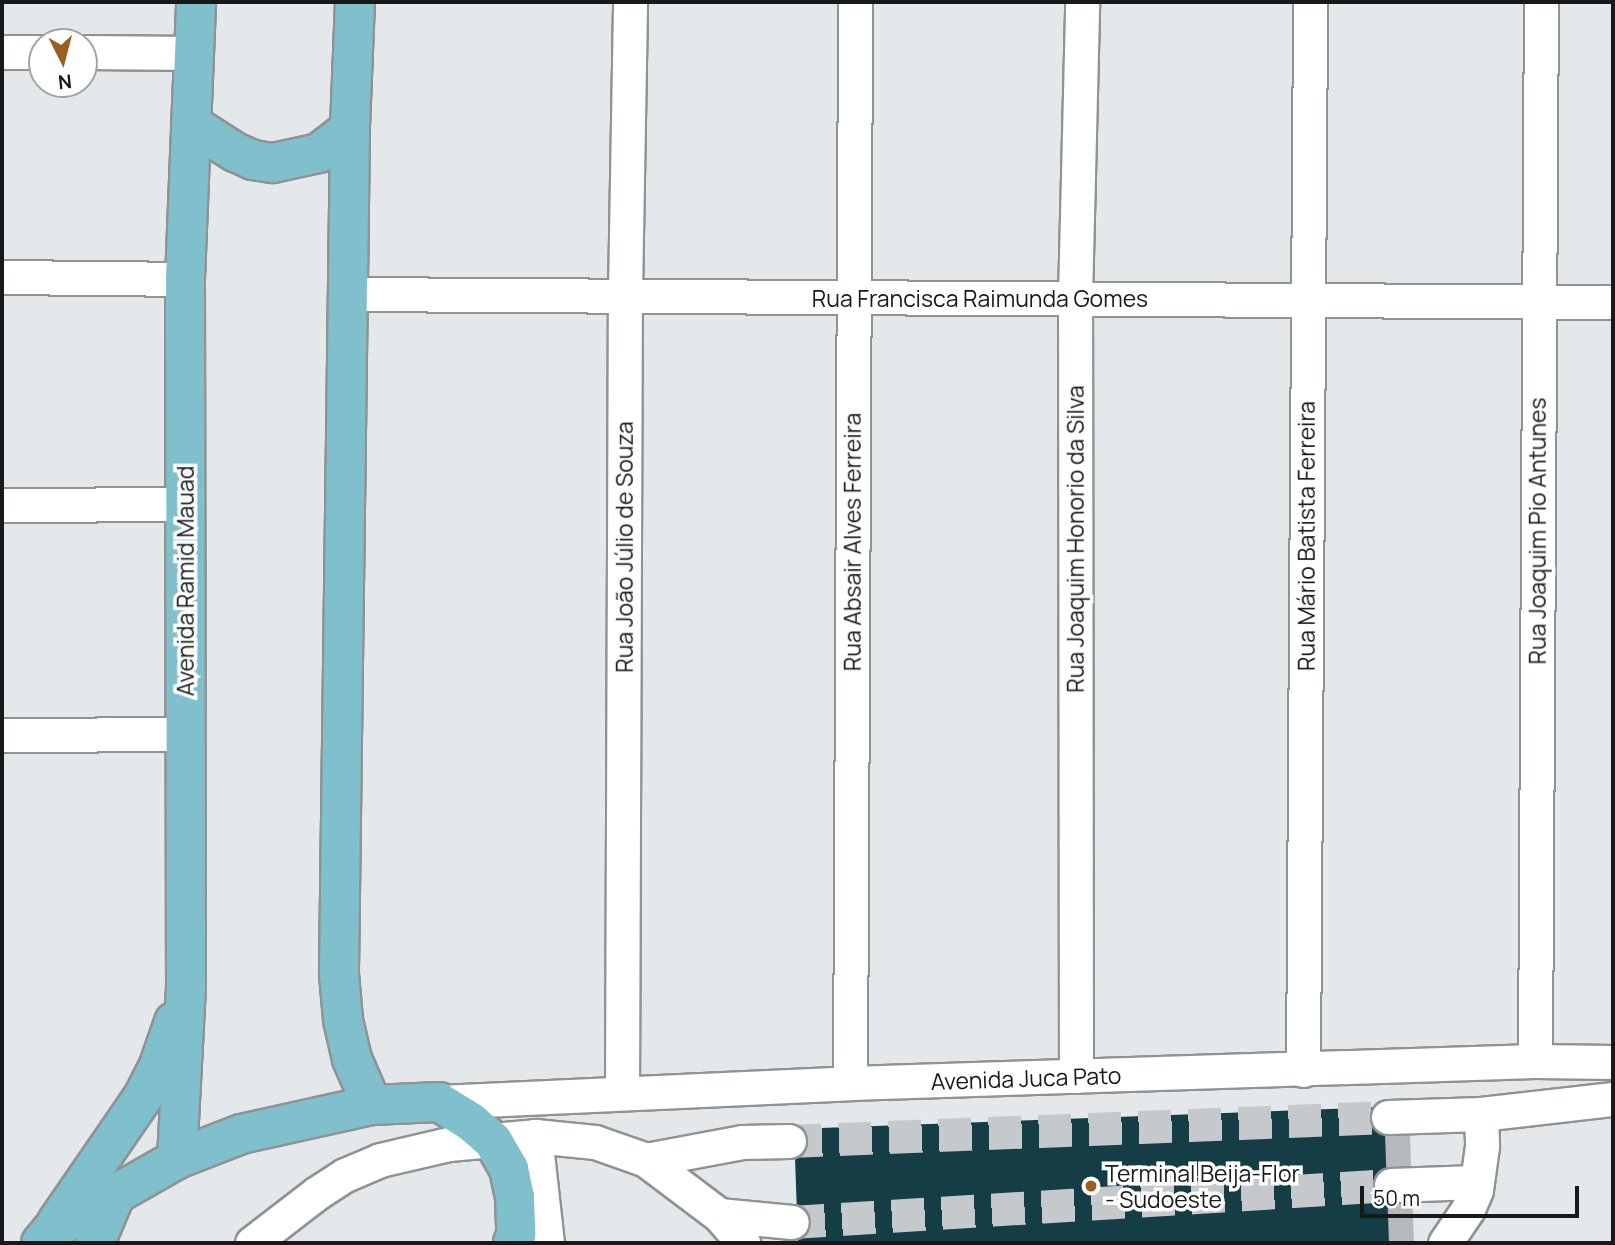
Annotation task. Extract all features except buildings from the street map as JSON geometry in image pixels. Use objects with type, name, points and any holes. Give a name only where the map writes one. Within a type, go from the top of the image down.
[{"type":"main road","name":"Avenida Ramid Mauad","points":[[177,1159],[186,990],[185,279],[196,2]]},
{"type":"main road","points":[[355,2],[347,294],[339,974],[343,1020],[352,1059],[372,1105]]},
{"type":"main road","points":[[191,124],[235,152],[253,160],[273,163],[318,153],[350,129]]},
{"type":"main road","points":[[46,1237],[143,1097],[158,1068],[186,990]]},
{"type":"main road","points":[[46,1237],[177,1159],[241,1134],[372,1105],[439,1102],[471,1122],[493,1141],[509,1170],[515,1197],[516,1235],[513,1243]]},
{"type":"main road","points":[[95,1243],[116,1193]]},
{"type":"street","name":"Rua João Júlio de Souza","points":[[622,1093],[625,293],[630,2]]},
{"type":"street","name":"Rua Absair Alves Ferreira","points":[[850,1083],[855,2]]},
{"type":"street","name":"Rua Joaquim Honorio da Silva","points":[[1076,1076],[1075,298],[1082,2]]},
{"type":"street","name":"Rua Mário Batista Ferreira","points":[[1303,1070],[1310,2]]},
{"type":"street","name":"Rua Joaquim Pio Antunes","points":[[1535,1061],[1541,2]]},
{"type":"street","points":[[2,52],[28,52]]},
{"type":"street","points":[[98,52],[196,53]]},
{"type":"street","points":[[2,277],[185,279]]},
{"type":"street","name":"Rua Francisca Raimunda Gomes","points":[[347,294],[625,293],[853,298],[1613,302]]},
{"type":"street","points":[[2,505],[186,504]]},
{"type":"street","points":[[2,735],[185,734]]},
{"type":"street","name":"Avenida Juca Pato","points":[[439,1102],[850,1083],[1535,1061],[1613,1062]]},
{"type":"street","points":[[1388,1117],[1481,1114],[1613,1098]]},
{"type":"street","points":[[1445,1243],[1468,1209],[1476,1181],[1482,1146],[1481,1114]]},
{"type":"street","points":[[535,1136],[547,1243]]},
{"type":"street","points":[[252,1243],[317,1193],[345,1175],[380,1160],[449,1144],[535,1136],[594,1142],[646,1160],[719,1215],[743,1243]]},
{"type":"street","points":[[646,1160],[742,1143],[789,1142]]},
{"type":"street","points":[[1391,1185],[1476,1181]]},
{"type":"street","points":[[719,1215],[792,1222]]},
{"type":"tunnel","points":[[789,1141],[1388,1117]]},
{"type":"tunnel","points":[[792,1222],[1391,1185]]},
{"type":"place","name":"Terminal Beija-Flor - Sudoeste","points":[[1091,1186]]}]
